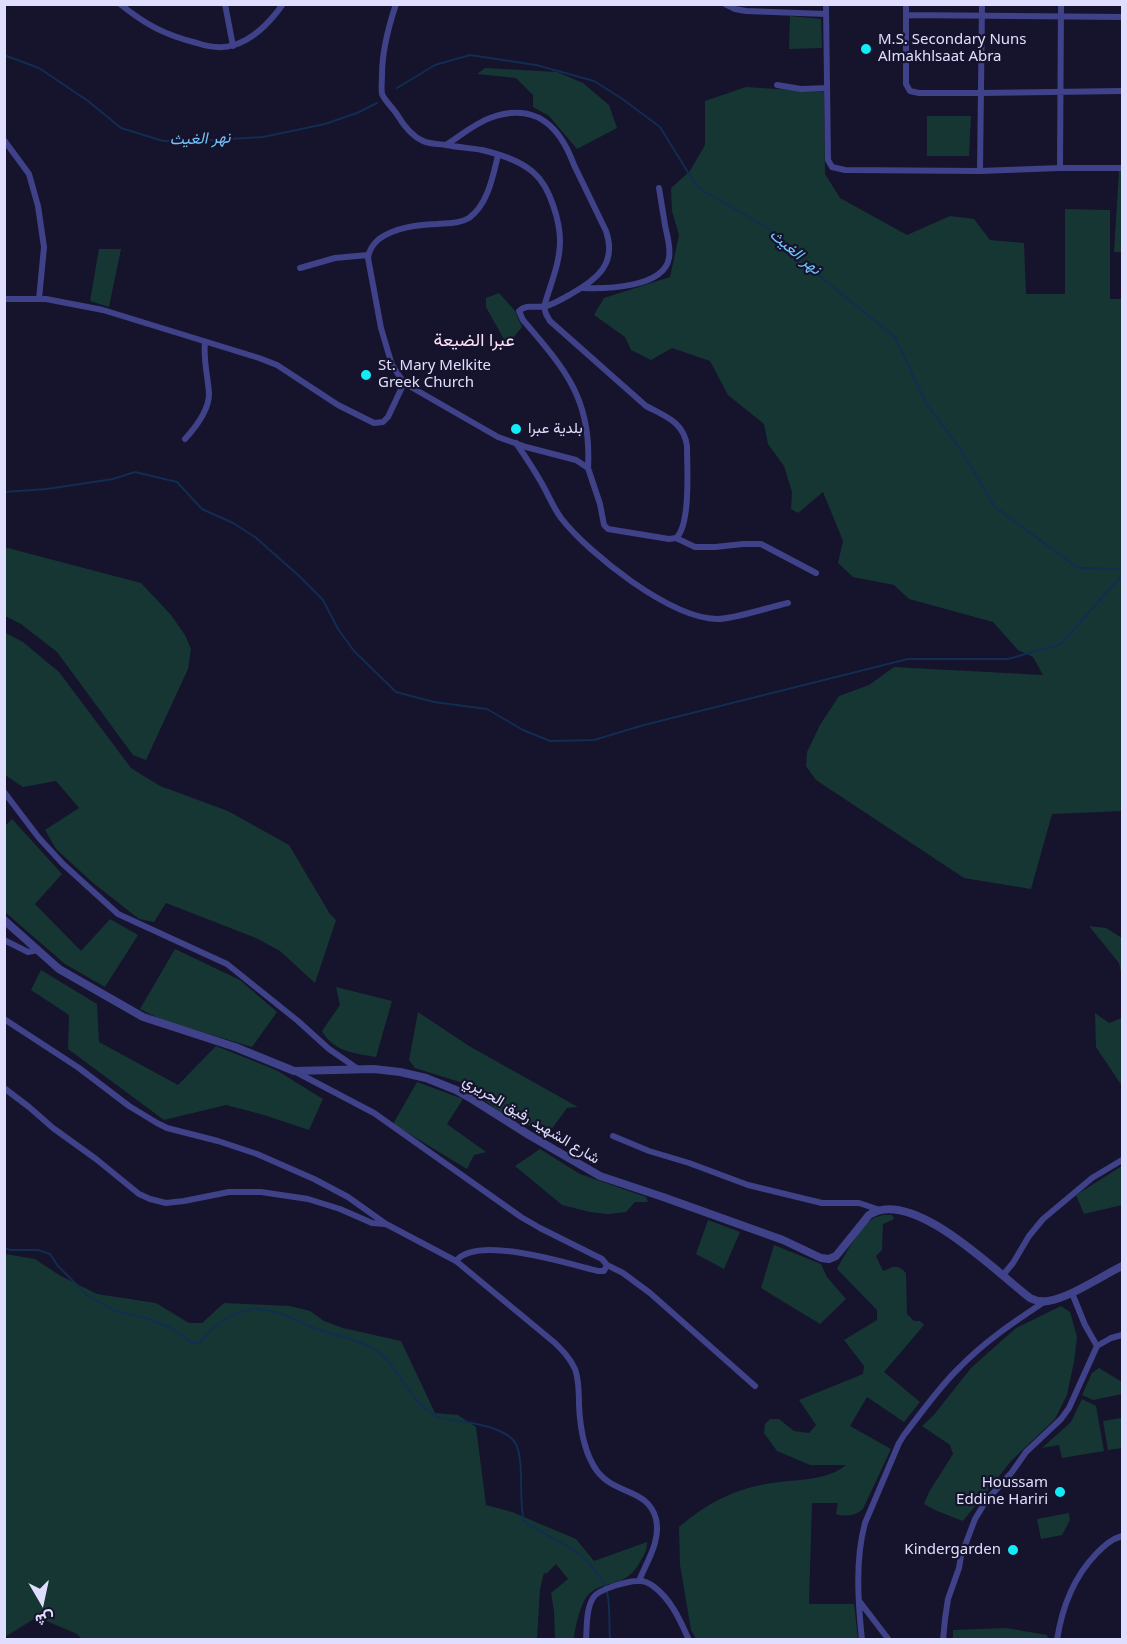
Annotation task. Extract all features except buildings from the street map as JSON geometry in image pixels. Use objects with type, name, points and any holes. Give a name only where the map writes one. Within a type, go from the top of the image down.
[{"type":"street","points":[[120,4],[138,19],[177,39],[221,48],[233,46],[245,40],[265,25],[283,4]]},
{"type":"street","points":[[225,4],[233,46]]},
{"type":"street","points":[[396,4],[388,26],[382,59],[383,96],[404,125],[423,141],[483,150],[522,165],[536,174],[551,200],[558,220],[560,239],[559,257],[544,307],[546,314],[550,321],[622,386],[646,406],[665,415],[681,428],[687,446],[686,510],[682,531],[676,538]]},
{"type":"street","points":[[725,4],[746,11],[826,14]]},
{"type":"street","points":[[826,4],[828,160],[832,167],[845,170],[980,171],[1122,168]]},
{"type":"street","points":[[906,4],[906,84],[910,91],[919,93],[1122,91]]},
{"type":"street","points":[[980,171],[982,4]]},
{"type":"street","points":[[1060,168],[1061,4]]},
{"type":"street","points":[[906,15],[1122,17]]},
{"type":"street","points":[[777,85],[801,89],[827,88]]},
{"type":"street","points":[[445,145],[488,118],[519,112],[535,114],[560,135],[606,231],[610,242],[608,260],[589,284],[544,307],[527,306],[519,311],[523,320],[563,370],[578,396],[583,409],[590,448],[588,468],[605,527],[611,530],[669,539],[676,538],[695,547],[761,544],[816,573]]},
{"type":"street","points":[[4,140],[29,174],[38,206],[44,247],[39,299]]},
{"type":"street","points":[[498,155],[487,193],[468,218],[455,223],[414,225],[387,234],[375,242],[368,255],[383,337],[392,365],[404,383],[498,437],[576,460],[588,468]]},
{"type":"street","points":[[581,288],[618,287],[637,283],[662,272],[670,252],[659,188]]},
{"type":"street","points":[[300,268],[335,258],[368,255]]},
{"type":"street","points":[[4,299],[39,299],[103,310],[259,358],[277,365],[338,405],[374,423],[383,422],[388,417],[404,383]]},
{"type":"street","points":[[185,439],[197,423],[208,400],[205,342]]},
{"type":"street","points":[[515,443],[565,522],[616,569],[662,602],[687,613],[716,619],[788,603]]},
{"type":"street","points":[[4,792],[39,838],[63,864],[118,914],[227,964],[329,1049],[358,1069]]},
{"type":"street","name":"شارع الشهيد رفيق الحريري","points":[[4,920],[59,969],[143,1017],[235,1047],[294,1071],[374,1069],[400,1071],[426,1078],[472,1099],[600,1176],[783,1240],[825,1259],[836,1256],[865,1219],[880,1210]]},
{"type":"street","points":[[4,940],[28,952],[38,950]]},
{"type":"street","points":[[4,1019],[79,1068],[149,1119],[167,1128],[237,1147],[296,1170],[348,1197],[386,1224],[456,1262],[555,1343],[572,1363],[578,1381],[581,1428],[591,1461],[605,1479],[646,1500],[654,1513],[657,1524],[656,1537],[639,1581]]},
{"type":"street","points":[[294,1071],[374,1113],[540,1228],[602,1258],[607,1265],[623,1273],[650,1293],[755,1386]]},
{"type":"street","points":[[4,1088],[139,1194],[150,1199],[166,1203],[229,1192],[261,1192],[308,1199],[340,1209],[376,1225],[386,1224]]},
{"type":"street","points":[[613,1136],[649,1151],[689,1162],[748,1185],[822,1203],[858,1203],[880,1210],[902,1210],[927,1221],[975,1252],[1030,1298],[1044,1302]]},
{"type":"street","points":[[1003,1275],[1043,1219],[1092,1178],[1122,1160]]},
{"type":"street","points":[[456,1262],[462,1255],[470,1252],[499,1251],[548,1258],[598,1271],[604,1271],[607,1265]]},
{"type":"street","points":[[862,1640],[859,1601],[860,1546],[865,1523],[904,1434],[960,1366],[998,1333],[1044,1302],[1072,1293],[1122,1266]]},
{"type":"street","points":[[1072,1293],[1085,1325],[1097,1346]]},
{"type":"street","points":[[943,1640],[948,1599],[975,1519],[986,1501],[1026,1452],[1061,1419],[1069,1408],[1097,1346],[1122,1335]]},
{"type":"street","points":[[1057,1640],[1063,1608],[1077,1579],[1104,1545],[1122,1536]]},
{"type":"street","points":[[586,1640],[589,1609],[592,1599],[598,1592],[639,1581],[649,1583],[659,1591],[673,1608],[690,1640]]},
{"type":"street","points":[[859,1601],[889,1640]]},
{"type":"street","points":[[682,1623],[684,1640]]},
{"type":"green space","points":[[790,16],[821,19],[822,48],[789,49]]},
{"type":"green space","points":[[485,68],[557,72],[583,83],[609,105],[617,128],[577,149],[549,116],[533,107],[533,95],[516,78],[477,74]]},
{"type":"green space","points":[[746,87],[824,92],[825,174],[840,198],[907,235],[950,216],[974,219],[990,240],[1024,243],[1026,294],[1065,294],[1065,209],[1110,210],[1110,299],[1122,299],[1122,811],[1052,814],[1031,889],[964,878],[816,780],[806,766],[807,752],[820,725],[839,696],[869,685],[894,667],[1043,675],[1033,657],[1018,650],[993,622],[909,599],[894,585],[853,577],[838,563],[843,541],[823,492],[798,513],[791,509],[792,492],[784,466],[768,444],[764,424],[728,395],[710,361],[672,348],[651,360],[631,350],[625,337],[594,315],[604,298],[670,277],[679,235],[672,211],[671,188],[690,171],[705,145],[705,101]]},
{"type":"green space","points":[[927,116],[971,116],[969,156],[927,156]]},
{"type":"green space","points":[[1119,171],[1122,171],[1122,252],[1114,252]]},
{"type":"green space","points":[[99,249],[121,249],[109,307],[90,301]]},
{"type":"green space","points":[[499,293],[515,311],[522,327],[507,345],[486,307],[486,298]]},
{"type":"green space","points":[[4,547],[141,583],[171,615],[185,635],[191,649],[188,669],[146,760],[133,755],[57,652],[21,624],[5,616]]},
{"type":"green space","points":[[4,632],[23,642],[59,672],[131,768],[160,786],[228,811],[289,845],[330,914],[336,920],[315,983],[280,951],[256,938],[166,903],[154,922],[139,919],[92,882],[56,849],[45,830],[79,808],[56,781],[23,787],[5,775]]},
{"type":"green space","points":[[12,819],[62,874],[35,904],[81,951],[110,919],[138,935],[105,987],[65,964],[5,912],[5,826]]},
{"type":"green space","points":[[1089,926],[1106,928],[1122,938],[1122,978],[1119,963]]},
{"type":"green space","points":[[175,949],[240,980],[277,1012],[252,1047],[162,1020],[140,1009]]},
{"type":"green space","points":[[41,970],[97,1004],[99,1042],[178,1085],[216,1046],[276,1070],[323,1099],[309,1130],[226,1105],[164,1120],[68,1049],[69,1015],[31,990]]},
{"type":"green space","points":[[336,987],[392,1001],[376,1057],[345,1050],[332,1043],[322,1031],[340,1005]]},
{"type":"green space","points":[[418,1012],[469,1046],[578,1107],[567,1108],[548,1134],[501,1113],[463,1083],[415,1068],[409,1060]]},
{"type":"green space","points":[[1095,1013],[1109,1023],[1122,1018],[1122,1086],[1096,1047]]},
{"type":"green space","points":[[417,1082],[463,1099],[447,1124],[486,1152],[474,1155],[467,1169],[393,1124]]},
{"type":"green space","points":[[540,1149],[580,1174],[646,1197],[648,1202],[635,1202],[626,1212],[608,1214],[562,1205],[515,1166]]},
{"type":"green space","points":[[1122,1166],[1122,1205],[1084,1214],[1076,1195]]},
{"type":"green space","points":[[884,1215],[892,1215],[894,1219],[883,1224],[882,1250],[876,1256],[883,1271],[897,1267],[906,1273],[907,1314],[914,1321],[920,1321],[924,1325],[884,1372],[920,1402],[904,1422],[867,1397],[850,1426],[891,1449],[863,1509],[854,1514],[843,1515],[836,1514],[838,1503],[812,1503],[809,1604],[854,1604],[858,1639],[696,1639],[691,1630],[680,1565],[679,1527],[709,1505],[730,1494],[766,1484],[818,1477],[846,1465],[810,1465],[777,1451],[764,1433],[765,1424],[770,1419],[779,1419],[794,1431],[809,1433],[816,1425],[799,1400],[863,1374],[864,1366],[844,1340],[877,1320],[877,1310],[837,1269],[869,1221]]},
{"type":"green space","points":[[708,1220],[740,1232],[724,1269],[696,1254]]},
{"type":"green space","points":[[774,1245],[821,1264],[827,1277],[846,1299],[820,1324],[761,1288]]},
{"type":"green space","points":[[5,1254],[35,1259],[59,1275],[97,1294],[156,1303],[189,1323],[202,1323],[224,1303],[290,1306],[310,1311],[324,1321],[343,1328],[401,1341],[435,1413],[458,1415],[476,1427],[486,1505],[512,1512],[576,1539],[594,1561],[647,1542],[645,1554],[629,1576],[588,1595],[580,1610],[574,1639],[555,1639],[551,1593],[568,1579],[556,1564],[546,1574],[544,1573],[540,1589],[537,1639],[83,1640],[77,1634],[37,1617],[5,1637]]},
{"type":"green space","points":[[1061,1306],[1070,1312],[1077,1337],[1067,1395],[1055,1419],[1012,1460],[963,1521],[924,1504],[953,1454],[950,1445],[922,1426],[933,1416],[971,1368],[1016,1328]]},
{"type":"green space","points":[[1099,1368],[1122,1382],[1122,1394],[1093,1400],[1082,1395],[1092,1373]]},
{"type":"green space","points":[[1082,1399],[1096,1406],[1104,1451],[1062,1458],[1059,1445],[1042,1448],[1071,1422]]},
{"type":"green space","points":[[1121,1418],[1122,1448],[1108,1450],[1103,1421]]},
{"type":"green space","points":[[1069,1513],[1070,1520],[1062,1535],[1041,1539],[1037,1519]]},
{"type":"green space","points":[[1006,1628],[1047,1635],[1048,1639],[953,1639],[953,1630]]},
{"type":"waterway","name":"نهر الغيث","points":[[4,55],[39,68],[88,101],[121,128],[163,141],[263,137],[325,124],[377,103]]},
{"type":"waterway","name":"نهر الغيث","points":[[397,88],[435,65],[470,55],[536,65],[594,81],[621,98],[660,127],[697,187],[769,229],[822,278],[895,337],[926,403],[959,447],[995,507],[1078,568],[1122,569]]},
{"type":"waterway","points":[[4,492],[47,489],[113,479],[135,472],[177,482],[202,509],[233,523],[255,537],[297,574],[323,600],[338,629],[354,651],[396,692],[434,702],[487,709],[523,730],[550,741],[594,740],[644,725],[908,659],[1008,659],[1061,644],[1122,575]]},
{"type":"waterway","points":[[4,1248],[38,1250],[50,1254],[58,1266],[87,1295],[115,1311],[146,1318],[171,1328],[193,1343],[201,1342],[211,1330],[231,1316],[254,1309],[277,1313],[361,1343],[385,1358],[428,1411],[442,1418],[488,1427],[505,1434],[516,1444],[519,1452],[524,1521],[582,1556],[601,1578],[608,1597],[610,1640]]},
{"type":"place","name":"M.S. Secondary Nuns Almakhlsaat Abra","points":[[866,49]]},
{"type":"place","name":"St. Mary Melkite Greek Church","points":[[366,375]]},
{"type":"place","name":"بلدية عبرا","points":[[516,429]]},
{"type":"place","name":"Houssam Eddine Hariri","points":[[1060,1492]]},
{"type":"place","name":"Kindergarden","points":[[1013,1550]]},
{"type":"district","name":"عبرا الضيعة","points":[[474,341]]}]
